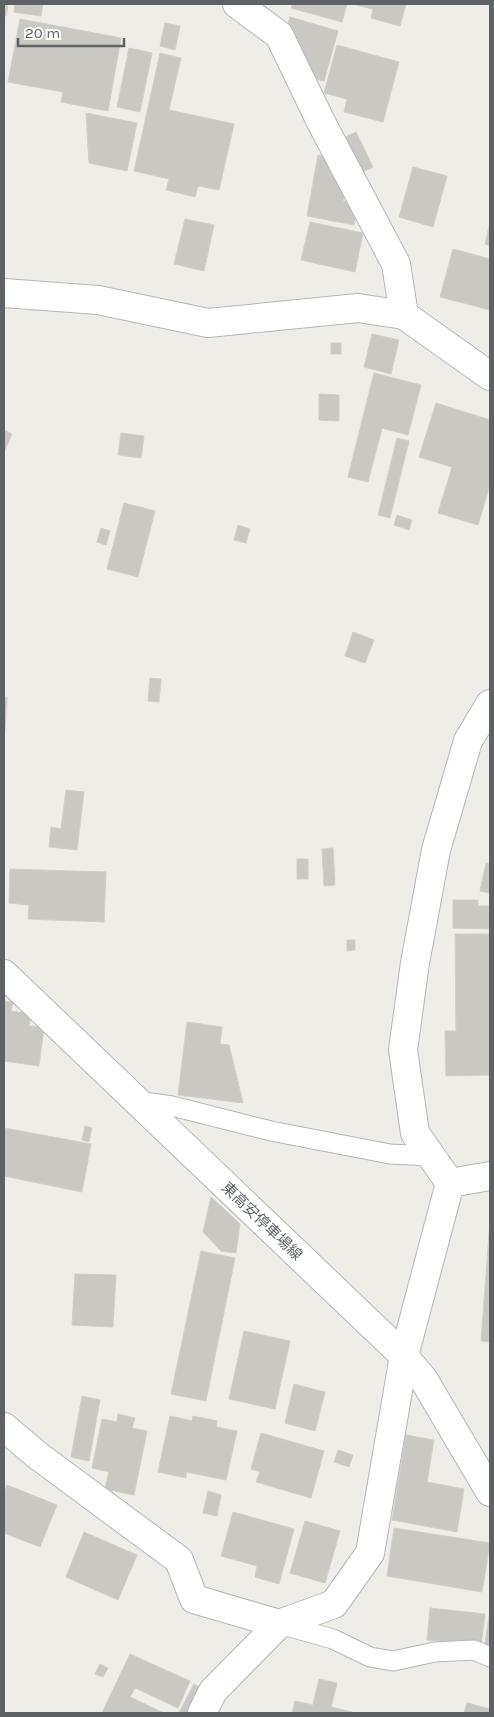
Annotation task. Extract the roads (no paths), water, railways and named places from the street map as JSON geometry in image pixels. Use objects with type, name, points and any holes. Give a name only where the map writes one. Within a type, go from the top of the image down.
[{"type":"street","points":[[238,4],[279,35],[321,122],[396,264],[404,315]]},
{"type":"street","points":[[4,293],[98,300],[208,323],[358,308],[404,315],[490,376]]},
{"type":"street","points":[[450,1182],[415,1132],[403,1050],[415,963],[436,850],[468,740],[490,704]]},
{"type":"street","name":"東高安停車場線","points":[[4,974],[404,1356],[424,1380],[490,1492]]},
{"type":"street","points":[[450,1182],[490,1176]]},
{"type":"street","points":[[202,1713],[213,1691],[279,1624],[334,1604],[370,1553],[404,1356],[450,1182]]},
{"type":"street","points":[[4,1427],[37,1455],[179,1560],[194,1599],[279,1624]]},
{"type":"lane","points":[[137,1101],[172,1106],[270,1131],[390,1154],[431,1156]]},
{"type":"lane","points":[[279,1624],[333,1639],[377,1659],[392,1661],[435,1652],[474,1650],[490,1657]]}]
